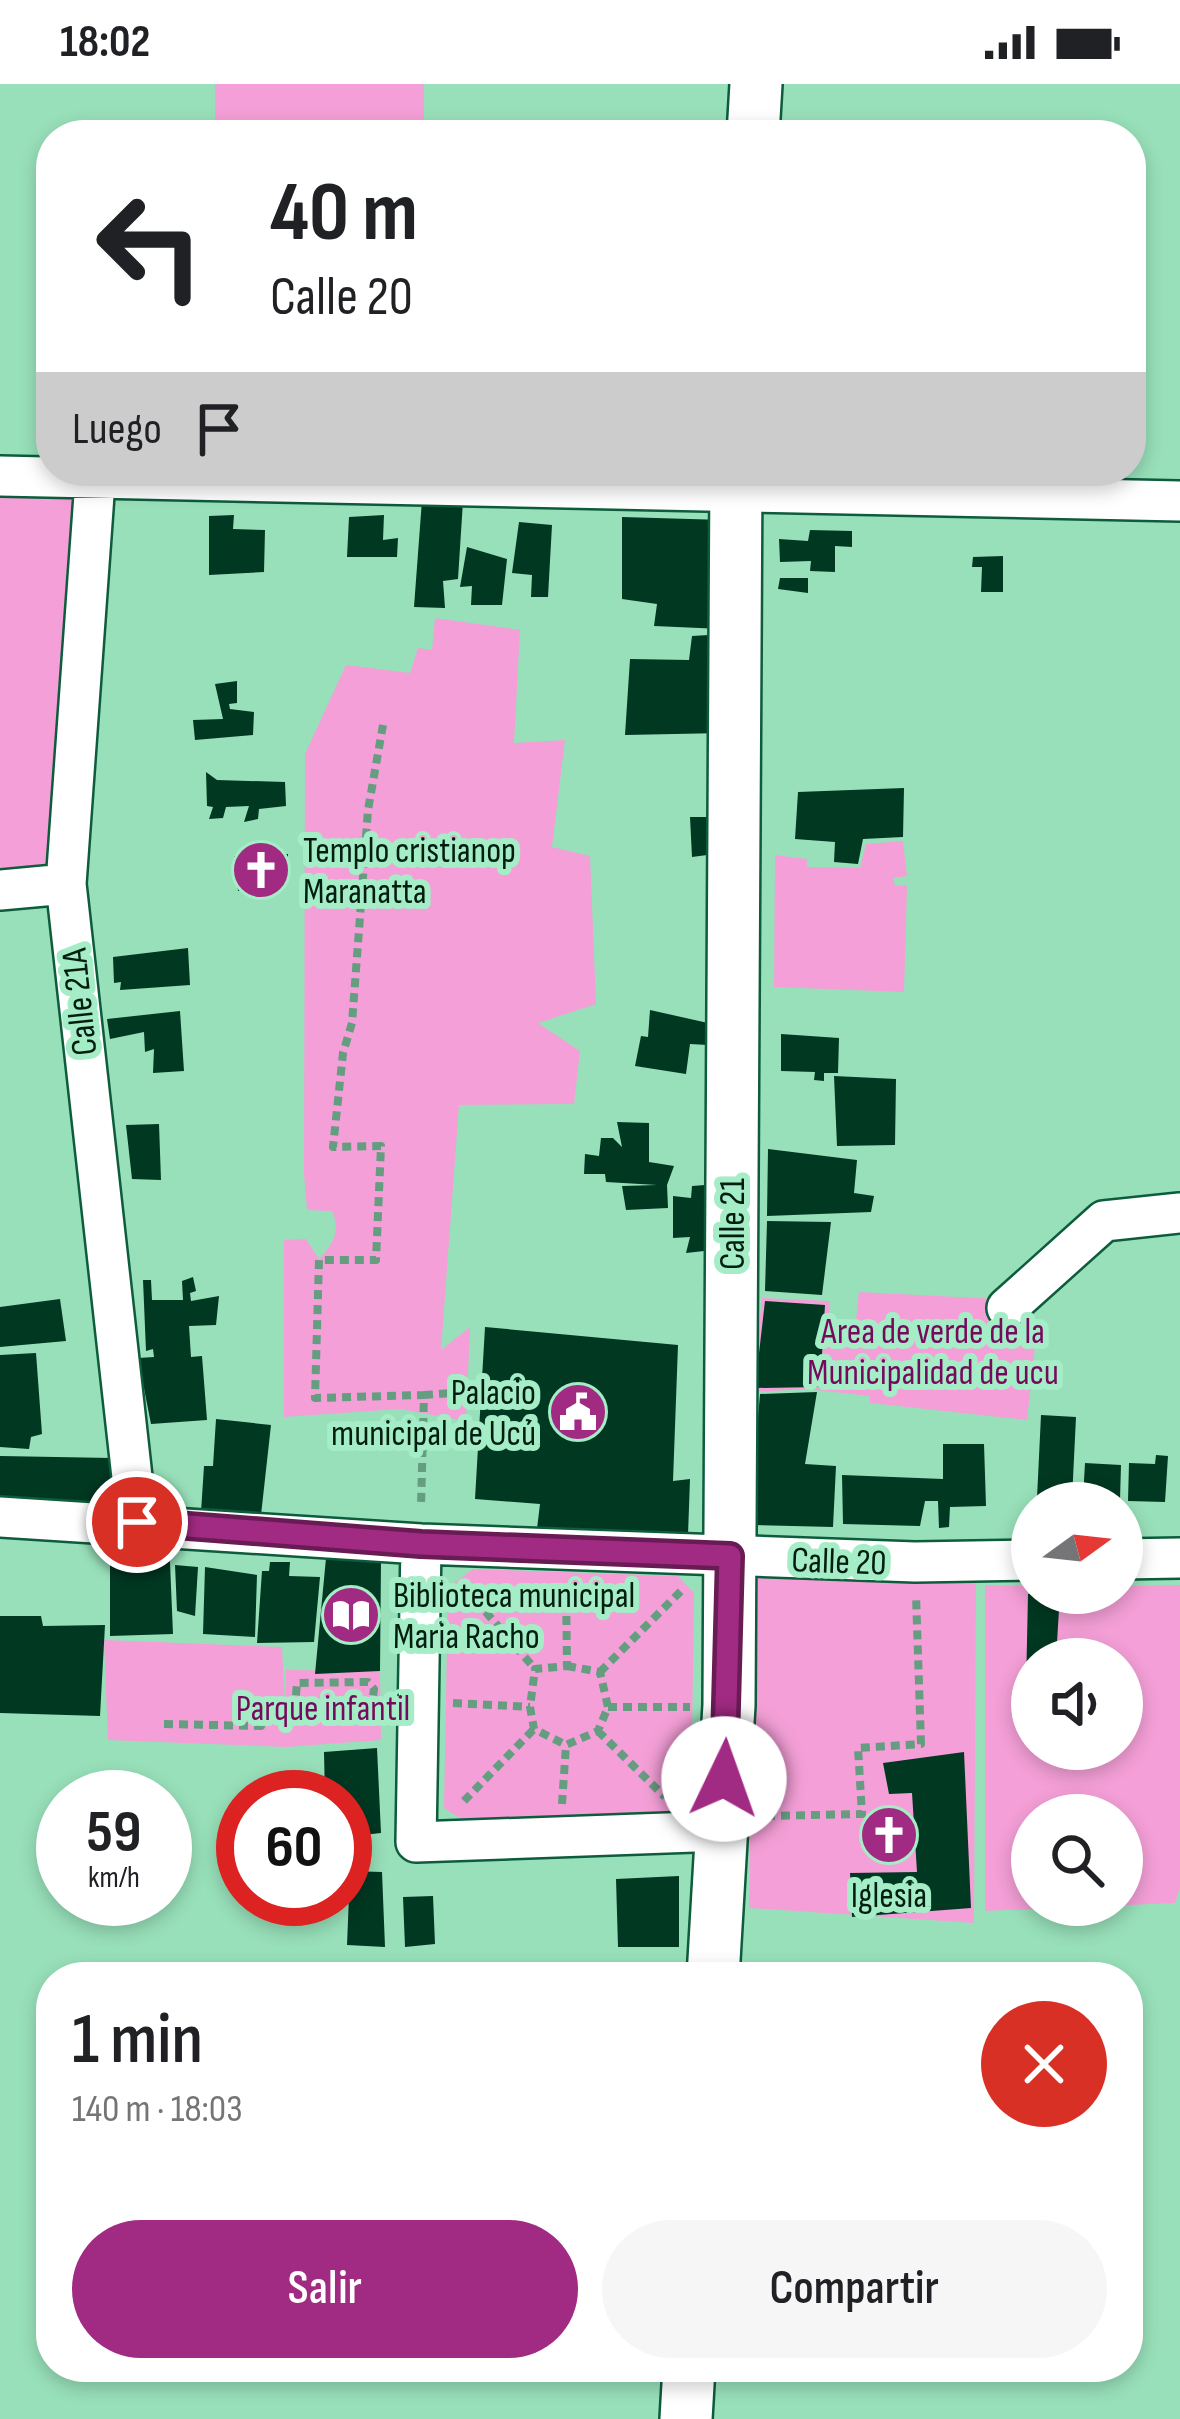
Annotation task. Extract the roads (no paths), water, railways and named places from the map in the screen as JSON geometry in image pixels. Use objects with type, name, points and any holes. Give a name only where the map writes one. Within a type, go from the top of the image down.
[{"type":"main road","points":[[755,120],[756,84]]},
{"type":"main road","name":"Calle 21","points":[[714,1962],[730,1556],[736,486]]},
{"type":"main road","points":[[686,2419],[688,2382]]},
{"type":"street","points":[[0,476],[36,478]]},
{"type":"street","name":"Calle 21A","points":[[95,486],[66,884],[137,1522]]},
{"type":"street","points":[[884,486],[1180,500]]},
{"type":"street","points":[[0,890],[66,884]]},
{"type":"street","points":[[1007,1308],[1104,1221],[1180,1213]]},
{"type":"street","name":"Calle 20","points":[[0,1517],[137,1522],[421,1544],[915,1562],[1011,1560]]},
{"type":"street","points":[[421,1544],[431,1702],[416,1842],[722,1824]]},
{"type":"street","points":[[1143,1559],[1180,1558]]},
{"type":"place","name":"Templo cristianop Maranatta","points":[[261,870]]},
{"type":"place","name":"Palacio municipal de Ucú","points":[[578,1412]]},
{"type":"place","name":"Biblioteca municipal Maria Racho","points":[[351,1615]]},
{"type":"place","name":"Iglesia","points":[[889,1835]]},
{"type":"park label","name":"Area de verde de la Municipalidad de ucu","points":[[933,1350]]},
{"type":"park label","name":"Parque infantil","points":[[323,1707]]}]
